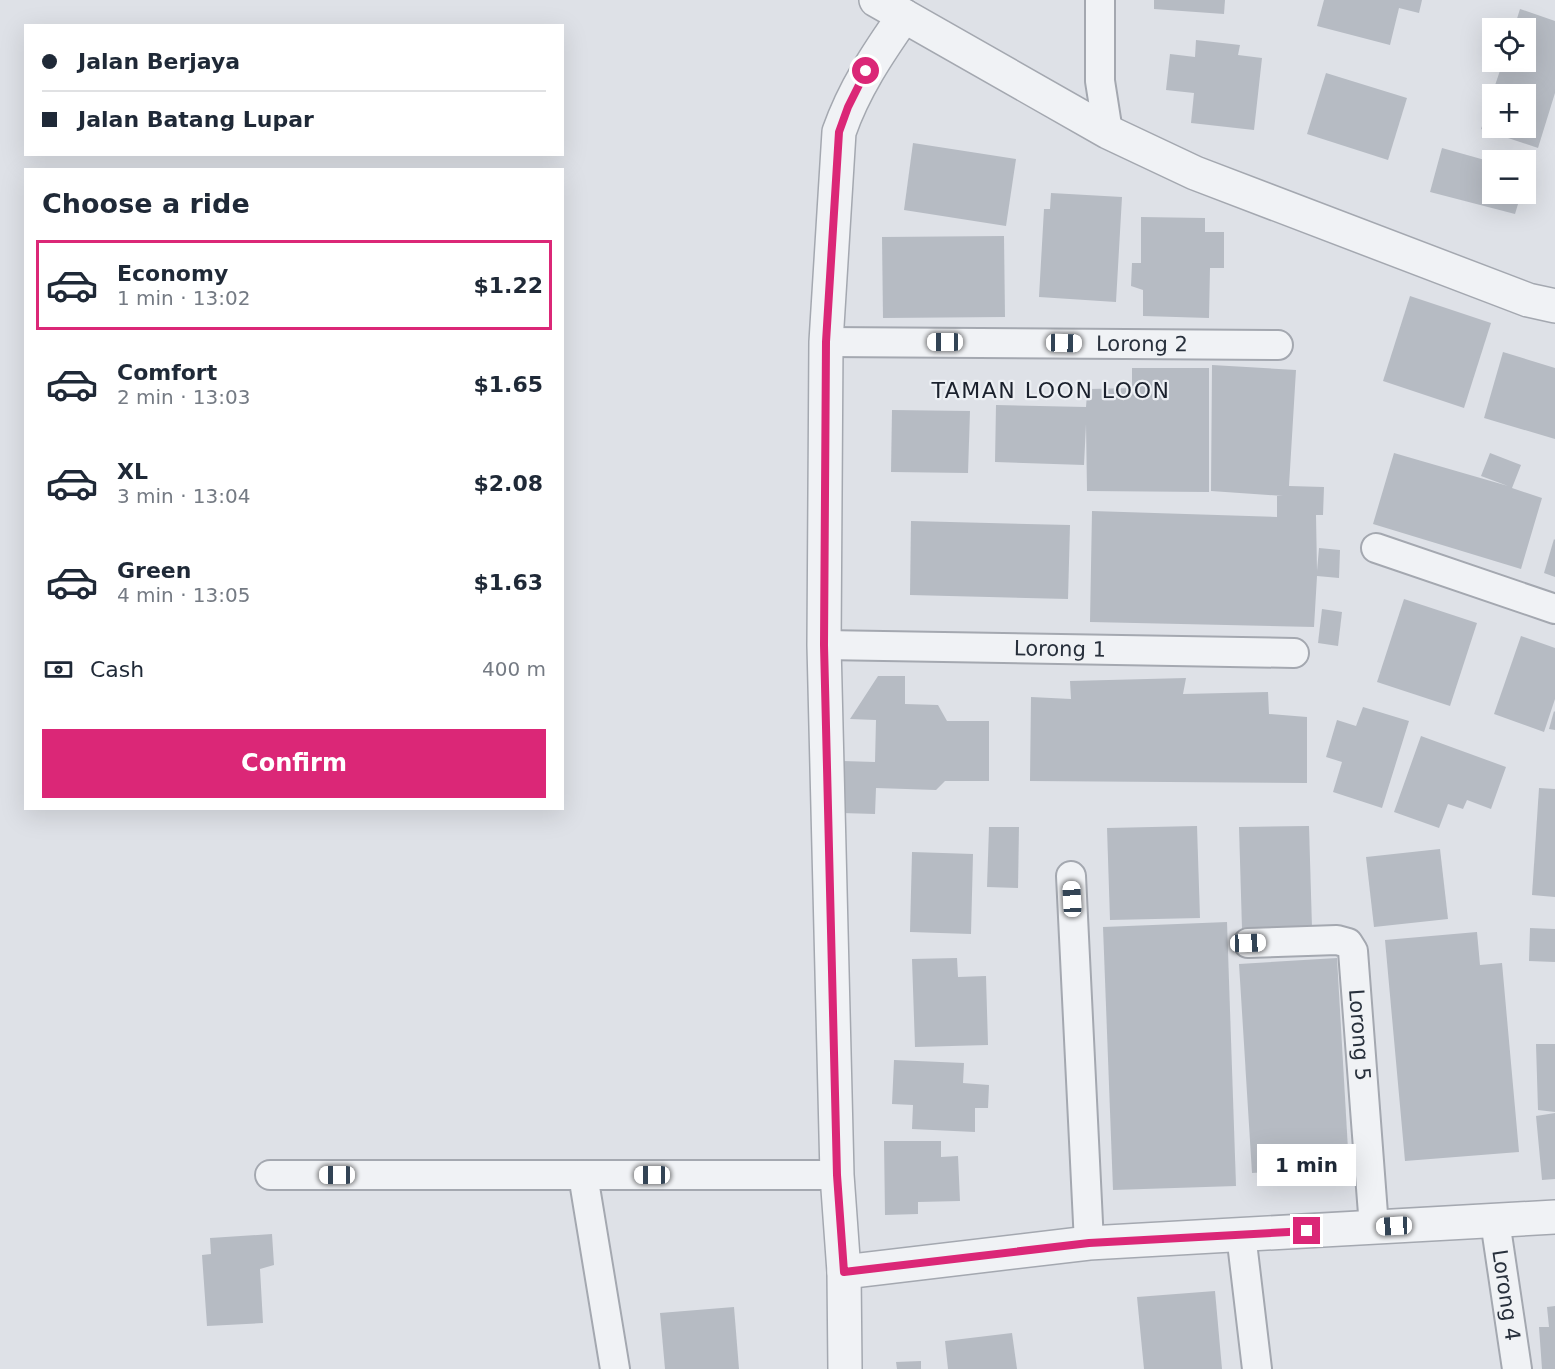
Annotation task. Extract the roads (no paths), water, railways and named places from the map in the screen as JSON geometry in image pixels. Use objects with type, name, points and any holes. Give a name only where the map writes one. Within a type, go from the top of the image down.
[{"type":"street","points":[[1100,0],[1100,81],[1108,132]]},
{"type":"street","points":[[845,1369],[844,1272],[837,1175],[824,645],[826,342],[839,132],[890,8],[1108,132],[1195,173],[1528,300],[1555,306]]},
{"type":"street","name":"Lorong 2","points":[[826,342],[1278,345]]},
{"type":"street","points":[[1376,549],[1555,609]]},
{"type":"street","name":"Lorong 1","points":[[824,645],[1294,653]]},
{"type":"street","points":[[1071,876],[1089,1243]]},
{"type":"street","name":"Lorong 5","points":[[1248,943],[1337,939],[1348,943],[1353,951],[1374,1227]]},
{"type":"street","points":[[583,1175],[615,1369]]},
{"type":"street","points":[[270,1176],[837,1175]]},
{"type":"street","points":[[844,1272],[1089,1243],[1555,1217]]},
{"type":"street","name":"Lorong 4","points":[[1495,1221],[1517,1369]]},
{"type":"street","points":[[1241,1234],[1257,1369]]},
{"type":"district","name":"TAMAN LOON LOON","points":[[1051,390]]}]
